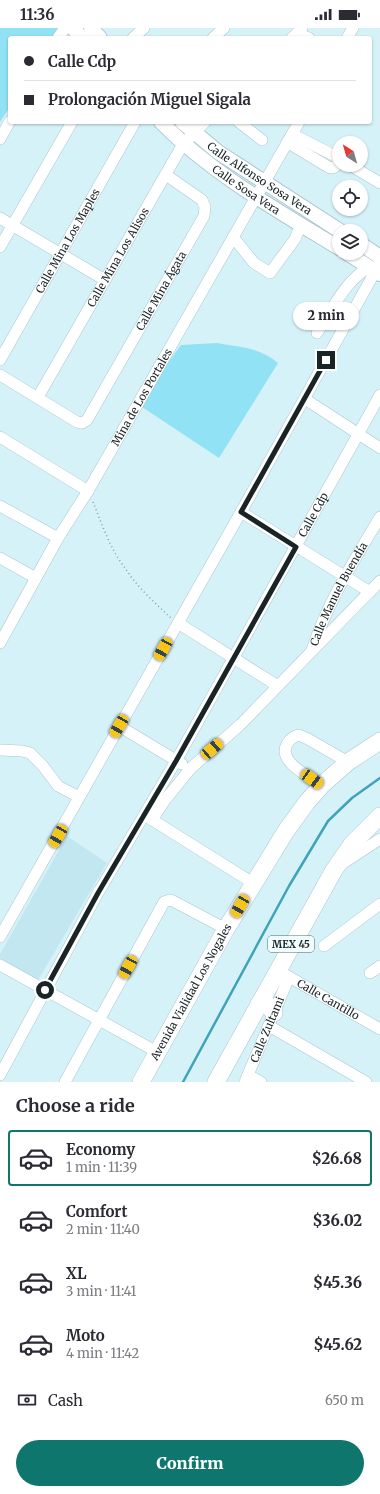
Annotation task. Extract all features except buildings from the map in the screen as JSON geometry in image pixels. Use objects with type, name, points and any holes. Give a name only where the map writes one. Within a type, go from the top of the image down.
[{"type":"highway","name":"Avenida Vialidad Los Nogales","points":[[141,1082],[226,929],[286,831],[307,802],[322,785],[348,762],[380,741]]},
{"type":"highway","name":"MEX 45","points":[[216,1082],[259,1004],[283,974],[334,870],[352,844],[380,816]]},
{"type":"highway","points":[[259,1004],[268,1005],[272,1020]]},
{"type":"main road","points":[[73,28],[80,36]]},
{"type":"main road","points":[[91,28],[98,36]]},
{"type":"main road","name":"Calle Sosa Vera","points":[[163,124],[183,144],[234,183],[332,244]]},
{"type":"main road","name":"Calle Alfonso Sosa Vera","points":[[184,124],[218,152],[332,226]]},
{"type":"main road","points":[[368,249],[380,257]]},
{"type":"main road","points":[[360,260],[376,269]]},
{"type":"street","points":[[135,36],[144,28]]},
{"type":"street","points":[[215,36],[224,28]]},
{"type":"street","points":[[1,136],[8,124]]},
{"type":"street","points":[[0,247],[71,124]]},
{"type":"street","name":"Calle Mina Los Maples","points":[[0,360],[134,124]]},
{"type":"street","name":"Calle Mina Los Alisos","points":[[38,398],[183,144],[202,124]]},
{"type":"street","points":[[242,124],[262,140]]},
{"type":"street","name":"Mina de Los Portales","points":[[0,643],[58,538],[88,491],[298,124]]},
{"type":"street","points":[[290,138],[332,157]]},
{"type":"street","points":[[361,172],[380,184]]},
{"type":"street","name":"Calle Mina Ágata","points":[[38,398],[77,422],[87,420],[204,216],[205,207],[202,200],[166,174]]},
{"type":"street","points":[[0,218],[60,252],[105,280]]},
{"type":"street","points":[[233,237],[254,263],[270,273],[295,238],[302,225]]},
{"type":"street","points":[[317,333],[348,284],[358,273],[376,269]]},
{"type":"street","points":[[0,937],[241,512],[376,269]]},
{"type":"street","points":[[0,375],[38,398]]},
{"type":"street","name":"Calle Cdp","points":[[0,1075],[98,893],[148,818],[176,761],[380,395]]},
{"type":"street","points":[[304,399],[359,433],[380,448]]},
{"type":"street","points":[[0,437],[88,491]]},
{"type":"street","points":[[0,506],[58,538]]},
{"type":"street","points":[[241,512],[370,592]]},
{"type":"street","name":"Calle Manuel Buendía","points":[[311,652],[317,634],[345,576],[380,517]]},
{"type":"street","points":[[0,558],[36,578]]},
{"type":"street","points":[[253,884],[148,818],[191,768],[240,725],[380,581]]},
{"type":"street","points":[[178,623],[278,686]]},
{"type":"street","points":[[119,726],[176,761],[191,768]]},
{"type":"street","points":[[322,785],[287,760],[284,753],[285,748],[292,738],[299,735],[348,762]]},
{"type":"street","points":[[0,750],[30,753],[43,766],[58,786],[79,797]]},
{"type":"street","points":[[334,870],[380,839]]},
{"type":"street","points":[[65,1082],[164,902],[170,900],[173,901],[226,929]]},
{"type":"street","points":[[324,946],[380,904]]},
{"type":"street","points":[[0,965],[157,1052]]},
{"type":"street","points":[[370,973],[380,966]]},
{"type":"street","name":"Calle Zultami","points":[[247,1078],[272,1020],[283,974]]},
{"type":"street","name":"Calle Cantillo","points":[[283,974],[380,1029]]},
{"type":"street","points":[[272,1020],[366,1082]]},
{"type":"street","points":[[247,1078],[261,1082]]},
{"type":"path","points":[[88,491],[108,540],[124,568],[154,602],[178,623]]},
{"type":"shaded area","points":[[0,28],[58,28],[53,36],[8,36],[8,110],[0,122]]},
{"type":"shaded area","points":[[216,343],[249,348],[264,354],[278,363],[219,458],[142,407],[161,372],[181,345]]},
{"type":"shaded area","points":[[67,836],[107,863],[38,980],[0,958],[0,954]]},
{"type":"waterway","points":[[183,1082],[289,886],[328,821],[352,798],[380,778]]},
{"type":"route","points":[[45,990],[98,893],[176,761],[296,547],[241,512],[326,360]]}]
